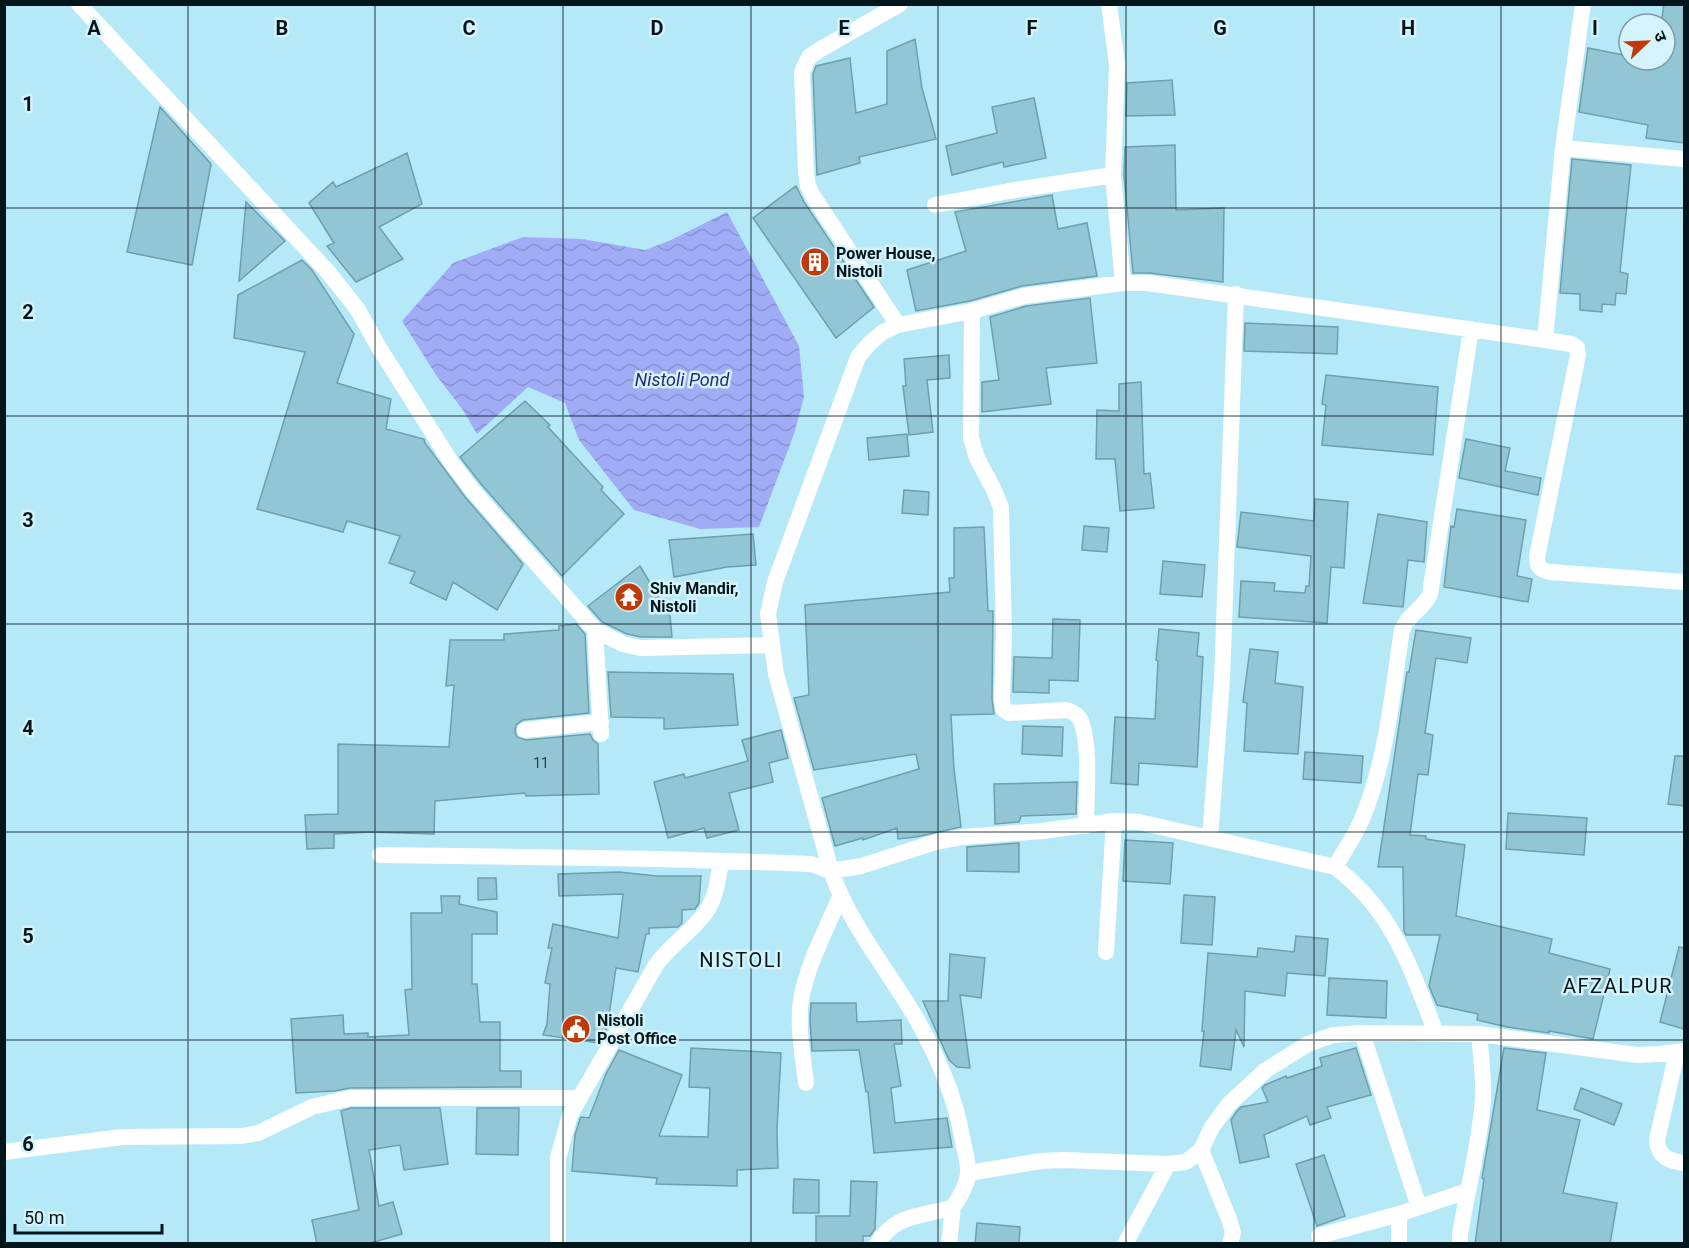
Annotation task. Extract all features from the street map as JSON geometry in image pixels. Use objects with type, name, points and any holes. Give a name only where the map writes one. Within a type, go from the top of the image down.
[{"type":"street","points":[[79,4],[329,273],[358,310],[451,462],[473,491],[595,630],[622,644],[640,648],[770,645]]},
{"type":"street","points":[[898,325],[808,186],[802,72],[810,56],[900,4]]},
{"type":"street","points":[[1109,4],[1117,64],[1113,175],[1123,283]]},
{"type":"street","points":[[1545,340],[1563,148],[1583,4]]},
{"type":"street","points":[[1563,148],[1684,159]]},
{"type":"street","points":[[935,205],[1113,175]]},
{"type":"street","points":[[949,1244],[953,1206],[963,1191],[969,1173],[950,1091],[935,1054],[915,1017],[840,897],[776,674],[770,645],[768,614],[775,582],[852,372],[858,357],[870,343],[883,332],[898,325],[972,311],[1024,296],[1123,283],[1148,283],[1571,344],[1577,348],[1578,355],[1537,565],[1541,570],[1550,572],[1684,582]]},
{"type":"street","points":[[1210,838],[1222,680],[1236,294]]},
{"type":"street","points":[[972,311],[971,438],[977,458],[1001,507],[1004,635],[1002,699],[1004,709],[1009,713],[1067,710],[1074,712],[1081,719],[1086,746],[1086,826]]},
{"type":"street","points":[[1335,867],[1362,820],[1374,786],[1381,759],[1405,621],[1421,608],[1430,594],[1471,329]]},
{"type":"street","points":[[525,730],[601,728],[595,630]]},
{"type":"street","points":[[1106,952],[1114,821]]},
{"type":"street","points":[[380,855],[658,859],[811,864],[831,871],[861,866],[936,842],[962,837],[1086,826],[1114,821],[1139,822],[1335,867],[1351,879],[1385,919],[1403,950],[1436,1033]]},
{"type":"street","points":[[558,1244],[558,1158],[570,1115],[664,953],[706,913],[717,885],[721,862]]},
{"type":"street","points":[[806,1083],[800,1020],[801,1000],[808,974],[840,897]]},
{"type":"street","points":[[1362,1033],[1419,1207]]},
{"type":"street","points":[[969,1173],[1041,1161],[1168,1164],[1186,1162],[1201,1150],[1212,1127],[1229,1104],[1266,1070],[1308,1044],[1333,1035],[1362,1033],[1479,1034],[1637,1054],[1681,1051],[1657,1140],[1658,1149],[1664,1157],[1684,1163]]},
{"type":"street","points":[[1460,1244],[1483,1099],[1479,1034]]},
{"type":"street","points":[[4,1152],[122,1137],[242,1137],[258,1133],[312,1107],[350,1098],[579,1098]]},
{"type":"street","points":[[1201,1150],[1229,1219],[1233,1232],[1230,1244]]},
{"type":"street","points":[[1125,1244],[1168,1164]]},
{"type":"street","points":[[1319,1236],[1399,1214],[1467,1191]]},
{"type":"street","points":[[877,1244],[884,1232],[898,1221],[953,1206]]},
{"type":"street","points":[[1399,1214],[1399,1244]]},
{"type":"water","name":"Nistoli Pond","points":[[727,212],[799,346],[804,397],[794,434],[759,527],[700,529],[634,510],[579,440],[565,403],[528,387],[477,434],[402,321],[453,263],[523,237],[582,239],[645,250],[671,240]]},
{"type":"building","points":[[1664,4],[1684,4],[1684,143],[1646,138],[1648,125],[1579,112],[1588,48],[1617,54],[1617,72],[1677,72],[1677,12],[1663,12]]},
{"type":"building","points":[[915,39],[922,88],[936,139],[859,157],[860,163],[817,175],[813,74],[816,66],[850,58],[856,113],[887,104],[887,51]]},
{"type":"building","points":[[1172,80],[1175,115],[1126,116],[1127,83]]},
{"type":"building","points":[[1034,98],[1046,158],[1004,167],[1003,162],[952,175],[946,146],[997,133],[992,107]]},
{"type":"building","points":[[160,107],[211,164],[192,265],[127,252]]},
{"type":"building","points":[[1175,145],[1176,210],[1224,208],[1223,282],[1133,273],[1124,175],[1125,147]]},
{"type":"building","points":[[407,153],[422,204],[379,227],[403,259],[356,282],[327,246],[334,243],[309,203],[333,182],[336,187]]},
{"type":"building","points":[[1572,159],[1631,165],[1620,272],[1628,274],[1626,294],[1616,293],[1615,305],[1602,304],[1602,312],[1580,310],[1580,294],[1560,293]]},
{"type":"building","name":"Power House, Nistoli","points":[[796,186],[804,202],[874,307],[836,338],[753,218]]},
{"type":"building","points":[[1052,195],[1058,229],[1087,223],[1097,276],[1022,286],[970,301],[916,311],[907,270],[966,251],[955,212]]},
{"type":"building","points":[[246,202],[285,241],[239,281]]},
{"type":"building","points":[[302,260],[312,270],[354,334],[337,383],[391,399],[386,429],[424,439],[465,497],[523,564],[497,610],[453,582],[446,600],[410,583],[415,572],[389,563],[400,536],[347,521],[343,532],[257,509],[305,352],[234,338],[238,295]]},
{"type":"building","points":[[1090,298],[1097,363],[1046,368],[1051,404],[982,412],[982,382],[999,380],[990,317],[1026,306]]},
{"type":"building","points":[[1245,323],[1338,327],[1337,354],[1244,351]]},
{"type":"building","points":[[949,355],[950,378],[927,380],[933,432],[909,435],[903,386],[906,386],[904,359]]},
{"type":"building","points":[[1326,375],[1438,387],[1433,455],[1322,445],[1326,405],[1322,404]]},
{"type":"building","points":[[1141,382],[1144,474],[1150,473],[1154,508],[1120,511],[1115,459],[1096,459],[1097,410],[1119,411],[1119,384]]},
{"type":"building","points":[[525,401],[550,425],[548,427],[603,487],[601,490],[624,514],[562,576],[460,457]]},
{"type":"building","points":[[907,434],[909,456],[869,460],[867,438]]},
{"type":"building","points":[[1466,439],[1510,448],[1505,471],[1541,478],[1538,495],[1459,478]]},
{"type":"building","points":[[904,490],[929,492],[928,515],[902,513]]},
{"type":"building","points":[[1315,499],[1348,502],[1344,568],[1331,567],[1327,623],[1239,617],[1241,581],[1275,583],[1274,591],[1305,593],[1306,586],[1309,586],[1311,556],[1237,547],[1241,512],[1314,521]]},
{"type":"building","points":[[1457,509],[1526,520],[1517,576],[1532,579],[1528,602],[1444,587],[1451,526],[1454,527]]},
{"type":"building","points":[[1378,514],[1427,522],[1424,562],[1408,560],[1403,607],[1363,603]]},
{"type":"building","points":[[1084,526],[1109,528],[1107,552],[1082,550]]},
{"type":"building","points":[[984,527],[988,611],[993,611],[992,699],[994,714],[951,715],[954,769],[961,827],[898,839],[897,828],[863,840],[863,838],[835,846],[822,798],[919,769],[916,754],[814,770],[794,698],[809,695],[805,605],[950,592],[949,578],[954,578],[954,528]]},
{"type":"building","points":[[753,534],[756,565],[727,567],[674,577],[669,540]]},
{"type":"building","points":[[1163,561],[1205,565],[1202,597],[1160,594]]},
{"type":"building","name":"Shiv Mandir, Nistoli","points":[[640,566],[670,616],[672,637],[641,637],[627,634],[602,622],[588,606]]},
{"type":"building","points":[[1053,619],[1080,620],[1078,681],[1049,680],[1049,693],[1013,692],[1014,657],[1052,658]]},
{"type":"building","points":[[576,624],[585,634],[589,713],[523,720],[516,725],[515,732],[517,737],[526,740],[590,734],[598,744],[599,794],[526,796],[525,793],[435,801],[434,834],[370,832],[334,834],[334,848],[307,849],[305,815],[338,814],[338,744],[449,747],[454,685],[446,686],[450,640],[504,640],[504,634],[559,630],[559,626]]},
{"type":"building","points":[[1159,629],[1199,633],[1197,656],[1203,657],[1197,767],[1139,763],[1138,785],[1111,783],[1115,717],[1155,719]]},
{"type":"building","points":[[1416,630],[1471,638],[1467,663],[1436,658],[1425,733],[1433,735],[1428,775],[1418,774],[1410,835],[1426,836],[1426,839],[1465,845],[1456,916],[1552,939],[1549,953],[1610,969],[1593,1039],[1549,1031],[1549,1033],[1507,1027],[1477,1020],[1478,1014],[1437,1005],[1429,986],[1440,935],[1406,935],[1404,931],[1403,867],[1378,867],[1407,672],[1409,672]]},
{"type":"building","points":[[1250,649],[1278,652],[1275,683],[1303,687],[1298,754],[1244,751],[1247,703],[1243,702]]},
{"type":"building","points":[[608,672],[733,674],[738,725],[664,729],[664,718],[611,717]]},
{"type":"building","points":[[1023,726],[1063,727],[1062,756],[1022,754]]},
{"type":"building","points":[[781,730],[788,758],[769,763],[773,782],[729,793],[739,830],[707,838],[704,828],[668,838],[654,782],[684,774],[685,778],[748,761],[742,740]]},
{"type":"building","points":[[1305,752],[1363,756],[1361,783],[1303,779]]},
{"type":"building","points":[[1675,756],[1684,756],[1684,806],[1668,804]]},
{"type":"building","points":[[1077,782],[1076,814],[1021,816],[1019,822],[995,824],[994,784]]},
{"type":"building","points":[[1508,813],[1587,818],[1584,855],[1506,849]]},
{"type":"building","points":[[1125,840],[1173,843],[1170,884],[1123,881]]},
{"type":"building","points":[[1019,843],[1019,872],[967,871],[967,847]]},
{"type":"building","points":[[619,872],[657,876],[701,876],[699,903],[695,909],[682,910],[682,923],[678,927],[649,928],[638,972],[616,968],[606,1032],[599,1043],[543,1035],[547,1024],[550,984],[545,983],[552,948],[548,948],[553,924],[618,938],[623,894],[559,896],[558,874]]},
{"type":"building","points":[[478,878],[496,878],[497,899],[478,900]]},
{"type":"building","points":[[1184,895],[1215,897],[1212,945],[1181,943]]},
{"type":"building","points":[[441,896],[460,896],[459,904],[497,912],[497,934],[472,934],[472,984],[477,984],[480,1022],[500,1022],[500,1071],[521,1071],[521,1087],[350,1088],[296,1093],[291,1019],[343,1015],[344,1034],[368,1033],[368,1037],[409,1035],[405,990],[412,989],[411,913],[442,913]]},
{"type":"building","points":[[1296,936],[1328,939],[1325,976],[1287,973],[1285,996],[1245,991],[1244,1047],[1236,1030],[1231,1070],[1200,1066],[1208,953],[1257,957],[1258,948],[1294,952]]},
{"type":"building","points":[[1679,947],[1684,948],[1684,1029],[1660,1022]]},
{"type":"building","points":[[950,954],[985,958],[981,998],[960,995],[970,1068],[957,1067],[949,1060],[923,1001],[948,1001]]},
{"type":"building","points":[[1329,978],[1387,981],[1386,1018],[1327,1015]]},
{"type":"building","points":[[811,1003],[856,1003],[857,1022],[901,1020],[902,1044],[894,1044],[901,1086],[891,1088],[895,1123],[947,1118],[952,1147],[874,1153],[868,1092],[866,1092],[859,1050],[812,1051]]},
{"type":"building","points":[[691,1048],[781,1053],[777,1129],[778,1168],[737,1170],[737,1186],[656,1184],[657,1178],[572,1171],[575,1135],[580,1119],[581,1117],[589,1118],[606,1074],[619,1050],[682,1075],[659,1136],[708,1137],[710,1088],[689,1087]]},
{"type":"building","points":[[1356,1048],[1371,1095],[1327,1107],[1331,1118],[1310,1125],[1307,1116],[1264,1135],[1269,1157],[1240,1163],[1231,1120],[1241,1107],[1268,1102],[1262,1088],[1265,1085],[1286,1076],[1287,1078],[1322,1066],[1320,1058]]},
{"type":"building","points":[[1504,1048],[1546,1053],[1537,1110],[1580,1120],[1563,1193],[1617,1203],[1610,1244],[1475,1244],[1484,1179],[1482,1178]]},
{"type":"building","points":[[1581,1088],[1622,1104],[1614,1125],[1574,1109]]},
{"type":"building","points":[[351,1108],[440,1108],[448,1164],[404,1170],[400,1145],[369,1150],[379,1206],[393,1202],[402,1234],[367,1244],[317,1244],[312,1220],[359,1210],[341,1111]]},
{"type":"building","points":[[477,1108],[519,1108],[518,1155],[476,1154]]},
{"type":"building","points":[[1324,1155],[1345,1216],[1317,1226],[1296,1164]]},
{"type":"building","points":[[794,1179],[819,1180],[819,1213],[793,1213]]},
{"type":"building","points":[[851,1181],[877,1182],[875,1229],[870,1236],[863,1236],[863,1244],[816,1244],[816,1216],[850,1216]]},
{"type":"building","points":[[977,1223],[1020,1227],[1019,1244],[975,1244]]},
{"type":"place","name":"Power House, Nistoli","points":[[815,262]]},
{"type":"place","name":"Shiv Mandir, Nistoli","points":[[629,597]]},
{"type":"place","name":"Nistoli Post Office","points":[[576,1029]]},
{"type":"district","name":"NISTOLI","points":[[741,960]]},
{"type":"district","name":"AFZALPUR","points":[[1618,986]]}]
